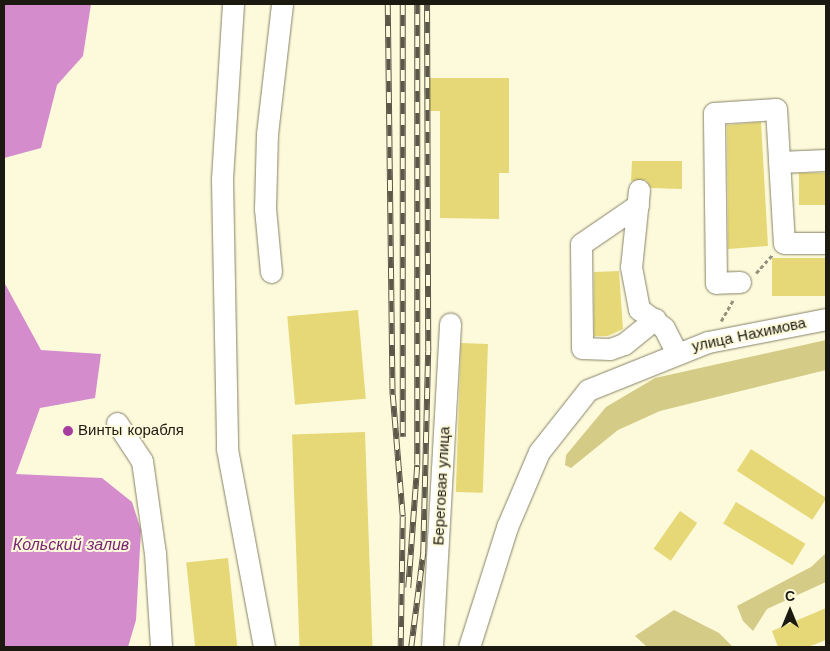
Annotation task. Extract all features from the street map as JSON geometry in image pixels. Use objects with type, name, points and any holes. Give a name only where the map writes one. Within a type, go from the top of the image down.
[{"type":"street","points":[[233,4],[222,180],[227,449],[264,647]]},
{"type":"street","points":[[271,272],[265,209],[267,153],[282,4]]},
{"type":"street","points":[[743,284],[716,282],[714,113],[776,109],[784,242],[826,243]]},
{"type":"street","points":[[779,162],[826,160]]},
{"type":"street","points":[[655,319],[624,344],[610,349],[582,348],[580,244],[638,197],[631,267],[639,309],[655,319],[676,352]]},
{"type":"street","name":"улица Нахимова","points":[[469,647],[507,527],[540,452],[588,390],[676,352],[708,342],[826,319]]},
{"type":"street","name":"Береговая улица","points":[[432,647],[450,324]]},
{"type":"street","points":[[117,422],[142,461],[156,553],[161,647]]},
{"type":"path","points":[[708,342],[743,284],[784,242]]},
{"type":"shaded area","points":[[826,340],[826,370],[660,411],[618,430],[571,468],[565,465],[566,455],[606,407],[655,378]]},
{"type":"shaded area","points":[[826,553],[826,582],[767,609],[753,631],[743,621],[737,606],[811,567]]},
{"type":"shaded area","points":[[674,610],[719,633],[733,647],[647,647],[635,636]]},
{"type":"water","points":[[4,4],[91,4],[83,56],[57,85],[41,148],[4,158]]},
{"type":"water","name":"Кольский залив","points":[[4,282],[41,350],[101,354],[95,398],[40,408],[16,474],[102,478],[132,502],[141,530],[136,620],[128,647],[4,647]]},
{"type":"building","points":[[428,78],[509,78],[509,173],[499,173],[499,219],[440,218],[440,111],[428,111]]},
{"type":"building","points":[[761,122],[768,246],[728,249],[727,125]]},
{"type":"building","points":[[632,161],[682,161],[682,189],[651,188],[646,180],[631,181]]},
{"type":"building","points":[[799,173],[826,173],[826,205],[799,205]]},
{"type":"building","points":[[772,258],[826,258],[826,296],[772,296]]},
{"type":"building","points":[[619,271],[623,329],[608,336],[594,336],[594,272]]},
{"type":"building","points":[[358,310],[366,399],[295,405],[287,316]]},
{"type":"building","points":[[461,343],[488,344],[483,493],[456,492]]},
{"type":"building","points":[[365,432],[373,647],[299,647],[292,435]]},
{"type":"building","points":[[751,449],[826,498],[812,520],[737,471]]},
{"type":"building","points":[[736,502],[805,544],[793,565],[723,523]]},
{"type":"building","points":[[680,511],[697,523],[671,561],[654,549]]},
{"type":"building","points":[[228,558],[237,647],[195,647],[186,562]]},
{"type":"building","points":[[826,608],[826,640],[808,647],[778,647],[772,631]]},
{"type":"railway","points":[[388,4],[393,395],[403,517],[401,647]]},
{"type":"railway","points":[[403,4],[403,437]]},
{"type":"railway","points":[[408,588],[417,465],[417,4]]},
{"type":"railway","points":[[411,647],[423,553],[428,352],[427,4]]},
{"type":"place","name":"Винты корабля","points":[[68,431]]}]
